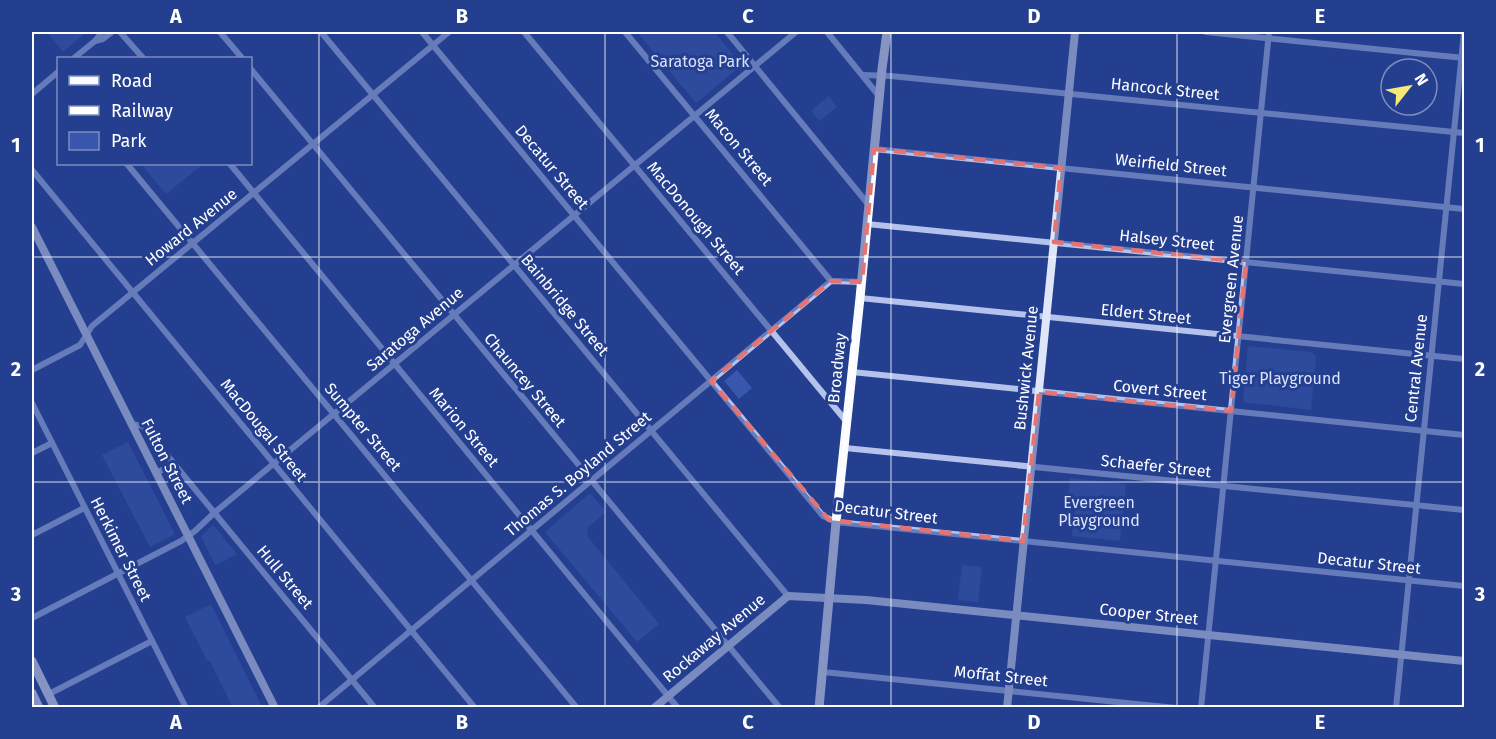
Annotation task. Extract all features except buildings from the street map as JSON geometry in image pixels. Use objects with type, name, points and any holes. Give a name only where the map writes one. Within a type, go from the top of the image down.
[{"type":"main road","name":"Broadway","points":[[819,708],[887,32]]},
{"type":"main road","name":"Bushwick Avenue","points":[[1007,708],[1075,32]]},
{"type":"main road","name":"Fulton Street","points":[[32,228],[275,708]]},
{"type":"main road","name":"Rockaway Avenue","points":[[654,708],[788,596],[830,598]]},
{"type":"main road","name":"Cooper Street","points":[[830,598],[1464,661]]},
{"type":"main road","points":[[32,661],[55,708]]},
{"type":"main road","points":[[32,693],[39,708]]},
{"type":"street","points":[[75,57],[102,32]]},
{"type":"street","points":[[95,41],[104,39],[112,32]]},
{"type":"street","points":[[120,32],[142,57]]},
{"type":"street","points":[[220,32],[241,57]]},
{"type":"street","name":"Bainbridge Street","points":[[321,32],[788,596]]},
{"type":"street","name":"Decatur Street","points":[[422,32],[823,516],[836,522],[1464,586]]},
{"type":"street","name":"Howard Avenue","points":[[32,370],[80,345],[92,326],[449,32]]},
{"type":"street","name":"MacDonough Street","points":[[524,32],[847,421]]},
{"type":"street","name":"Macon Street","points":[[625,32],[831,281]]},
{"type":"street","points":[[727,32],[869,205]]},
{"type":"street","name":"Saratoga Avenue","points":[[32,618],[189,536],[796,32]]},
{"type":"street","points":[[827,32],[880,97]]},
{"type":"street","points":[[1206,32],[1269,35],[1463,58]]},
{"type":"street","name":"Central Avenue","points":[[1396,708],[1464,32]]},
{"type":"street","name":"Evergreen Avenue","points":[[1201,708],[1269,35]]},
{"type":"street","name":"Chauncey Street","points":[[252,70],[780,708]]},
{"type":"street","name":"Hancock Street","points":[[863,75],[1069,93],[1464,133]]},
{"type":"street","points":[[32,94],[57,76]]},
{"type":"street","name":"Weirfield Street","points":[[874,149],[1464,208]]},
{"type":"street","name":"Sumpter Street","points":[[128,165],[577,708]]},
{"type":"street","name":"Marion Street","points":[[231,165],[678,708]]},
{"type":"street","name":"MacDougal Street","points":[[32,170],[475,708]]},
{"type":"street","name":"Halsey Street","points":[[867,224],[1464,284]]},
{"type":"street","points":[[831,281],[862,282]]},
{"type":"street","name":"Thomas S. Boyland Street","points":[[318,708],[831,281]]},
{"type":"street","name":"Eldert Street","points":[[860,298],[1464,359]]},
{"type":"street","name":"Covert Street","points":[[852,372],[1464,435]]},
{"type":"street","name":"Herkimer Street","points":[[32,403],[184,707]]},
{"type":"street","name":"Hull Street","points":[[131,424],[143,426],[375,708]]},
{"type":"street","points":[[32,453],[52,443]]},
{"type":"street","name":"Schaefer Street","points":[[844,448],[1464,510]]},
{"type":"street","points":[[156,473],[174,464]]},
{"type":"street","points":[[32,535],[84,508]]},
{"type":"street","points":[[48,694],[152,641]]},
{"type":"street","name":"Moffat Street","points":[[823,672],[1176,708]]},
{"type":"highlighted area","points":[[874,149],[1061,168],[1054,242],[1246,262],[1231,411],[1039,392],[1023,541],[829,520],[711,381],[831,281],[862,282]]},
{"type":"green space","points":[[47,32],[87,32],[63,52]]},
{"type":"green space","name":"Saratoga Park","points":[[637,32],[714,32],[742,65],[696,103]]},
{"type":"green space","points":[[829,96],[837,107],[819,121],[811,111]]},
{"type":"green space","points":[[142,165],[202,165],[166,194]]},
{"type":"green space","name":"Tiger Playground","points":[[1248,346],[1312,352],[1316,357],[1311,410],[1243,402]]},
{"type":"green space","points":[[737,370],[752,388],[739,399],[724,381]]},
{"type":"green space","points":[[128,442],[175,534],[150,547],[102,455]]},
{"type":"green space","name":"Evergreen Playground","points":[[1070,478],[1126,484],[1120,541],[1072,536],[1075,508],[1067,507]]},
{"type":"green space","points":[[590,493],[606,512],[587,528],[588,537],[659,624],[637,642],[545,532]]},
{"type":"green space","points":[[213,525],[237,554],[215,565],[201,536]]},
{"type":"green space","points":[[962,565],[982,567],[978,602],[958,600]]},
{"type":"green space","points":[[211,604],[262,707],[230,707],[232,706],[210,661],[207,660],[185,617]]},
{"type":"railway","points":[[818,708],[886,32]]}]
